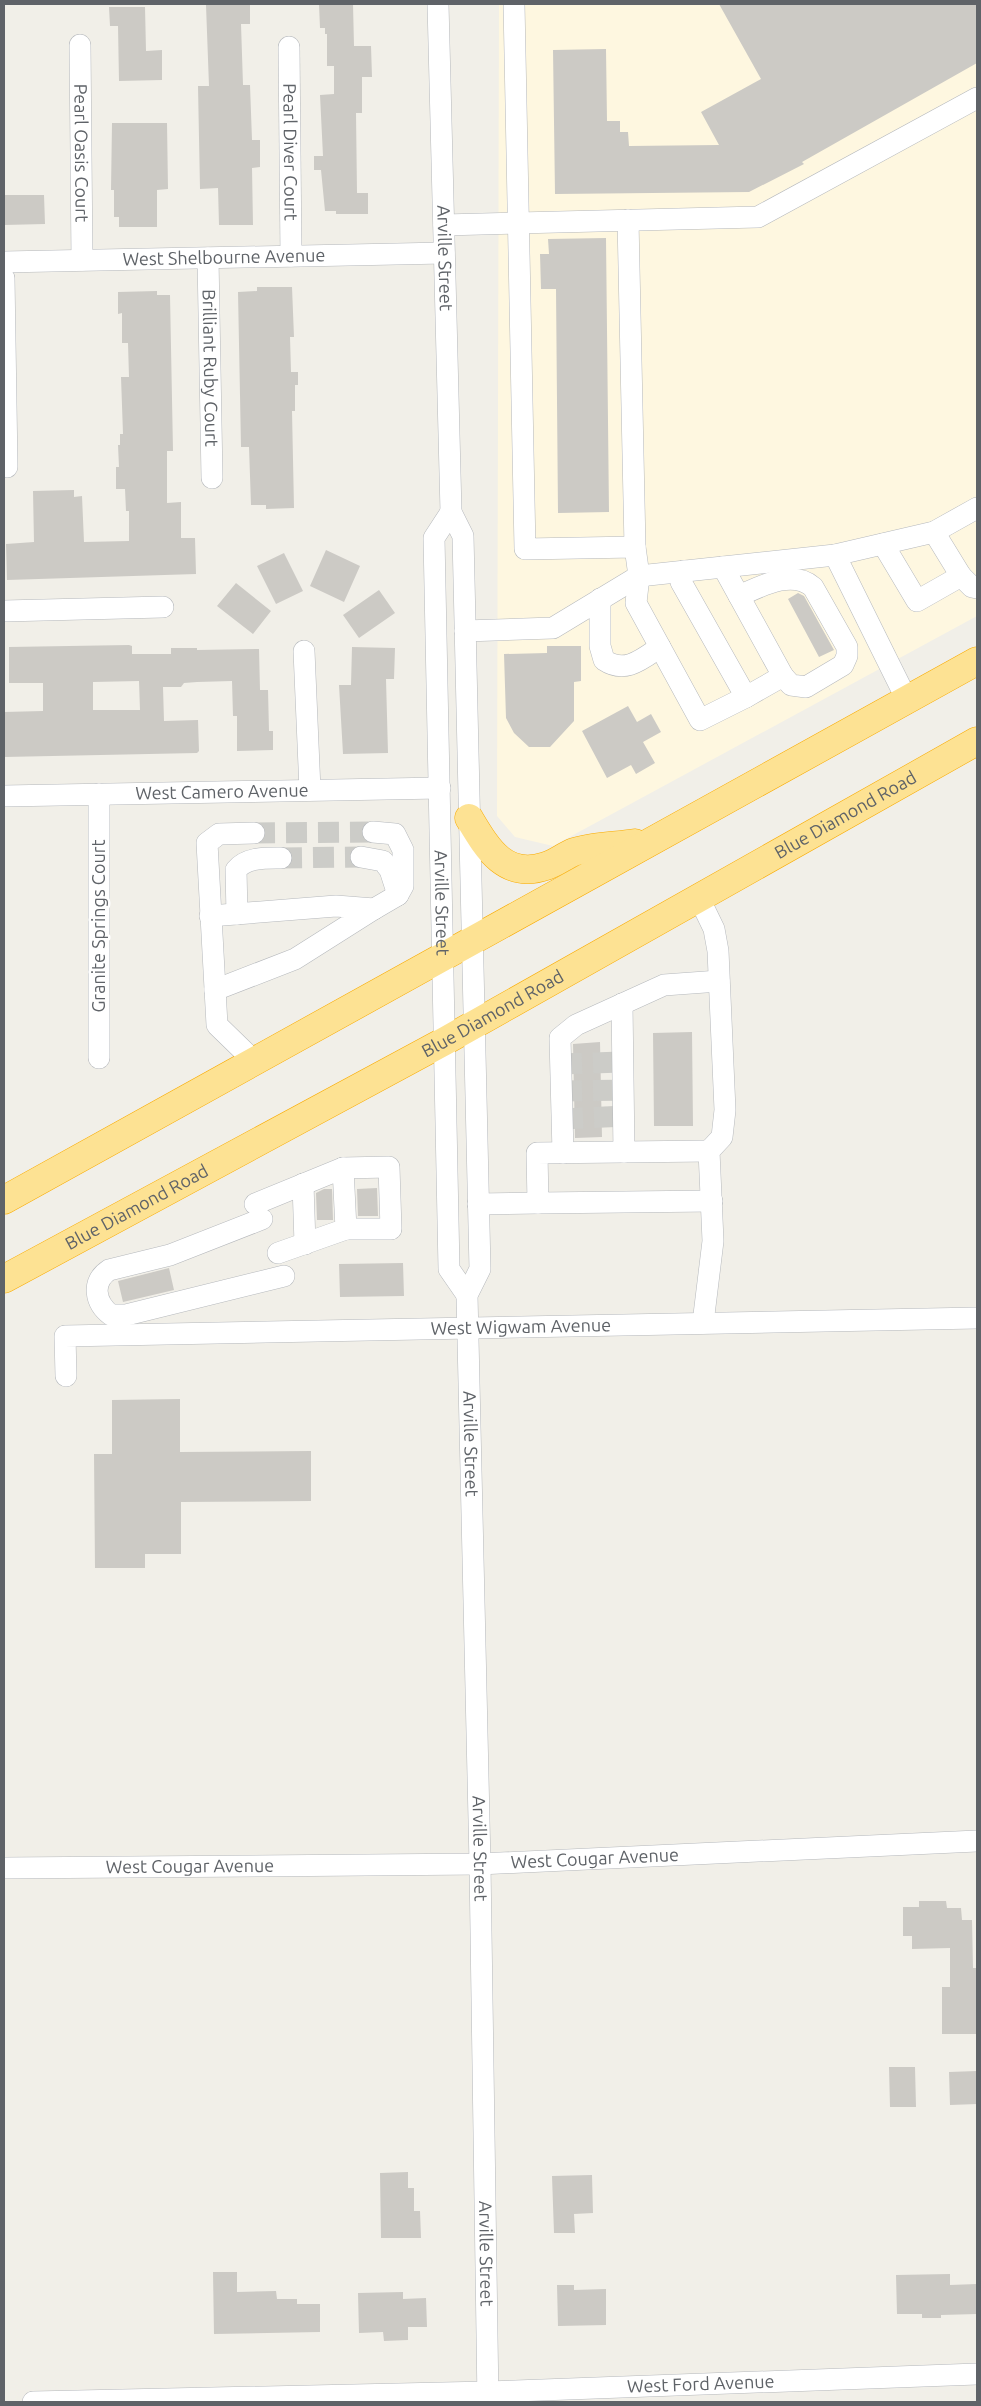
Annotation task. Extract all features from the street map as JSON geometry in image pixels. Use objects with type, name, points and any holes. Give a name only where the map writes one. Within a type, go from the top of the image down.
[{"type":"highway","points":[[4,1200],[977,662]]},
{"type":"highway","name":"Blue Diamond Road","points":[[4,1279],[445,1041],[977,741]]},
{"type":"highway","points":[[469,818],[494,854],[510,866],[529,870],[546,866],[574,852],[654,840]]},
{"type":"street","name":"Arville Street","points":[[438,4],[451,512],[463,536],[480,1269],[467,1295],[467,1327],[480,1864],[488,2397]]},
{"type":"street","points":[[514,4],[525,549],[635,547]]},
{"type":"street","name":"Pearl Oasis Court","points":[[80,45],[82,260]]},
{"type":"street","name":"Pearl Diver Court","points":[[289,47],[291,256]]},
{"type":"street","points":[[444,225],[758,217],[977,98]]},
{"type":"street","points":[[628,220],[635,547],[640,576],[636,603],[700,720],[783,676]]},
{"type":"street","name":"West Shelbourne Avenue","points":[[4,262],[444,253]]},
{"type":"street","name":"Brilliant Ruby Court","points":[[208,258],[212,478]]},
{"type":"street","points":[[4,278],[7,467]]},
{"type":"street","points":[[465,631],[553,628],[640,576],[835,555],[934,532],[977,508]]},
{"type":"street","name":"Arville Street","points":[[451,512],[434,538],[449,1269],[467,1295]]},
{"type":"street","points":[[883,544],[917,601],[969,582],[934,532]]},
{"type":"street","points":[[835,555],[907,700]]},
{"type":"street","points":[[723,567],[783,676],[791,685],[806,687],[842,665],[847,656],[847,647],[813,587],[806,581],[783,580],[763,584],[739,596]]},
{"type":"street","points":[[684,571],[682,582],[746,697]]},
{"type":"street","points":[[600,599],[600,646],[604,660],[613,666],[630,666],[660,647]]},
{"type":"street","points":[[4,611],[163,608]]},
{"type":"street","points":[[304,651],[310,790]]},
{"type":"street","name":"West Camero Avenue","points":[[4,796],[440,788]]},
{"type":"street","name":"Granite Springs Court","points":[[99,794],[99,1058]]},
{"type":"street","points":[[215,990],[295,959],[398,895],[403,886],[403,850],[395,834],[373,832]]},
{"type":"street","points":[[254,833],[219,834],[207,842],[218,1025],[254,1061]]},
{"type":"street","points":[[361,857],[383,861],[390,870],[398,895]]},
{"type":"street","points":[[237,914],[236,870],[240,865],[254,860],[282,858]]},
{"type":"street","points":[[699,898],[714,929],[718,951],[724,1110],[722,1137],[709,1151],[713,1241],[704,1323]]},
{"type":"street","points":[[210,916],[336,906],[374,909]]},
{"type":"street","points":[[563,1153],[560,1038],[576,1025],[664,985],[719,981]]},
{"type":"street","points":[[622,1004],[624,1152]]},
{"type":"street","points":[[538,1203],[537,1153],[709,1151]]},
{"type":"street","points":[[278,1253],[346,1228],[391,1228],[389,1167],[343,1168],[304,1184],[259,1212],[170,1255],[109,1270],[102,1275],[97,1283],[96,1290],[100,1303],[111,1315],[126,1315],[284,1276]]},
{"type":"street","points":[[343,1168],[346,1228]]},
{"type":"street","points":[[304,1184],[305,1244]]},
{"type":"street","points":[[478,1204],[712,1202]]},
{"type":"street","name":"West Wigwam Avenue","points":[[66,1376],[66,1336],[977,1318]]},
{"type":"street","name":"West Cougar Avenue","points":[[4,1868],[480,1864],[977,1841]]},
{"type":"street","name":"West Ford Avenue","points":[[33,2402],[488,2397],[977,2374]]},
{"type":"shaded area","points":[[499,4],[977,4],[977,616],[553,846],[515,837],[497,816]]},
{"type":"building","points":[[250,4],[250,24],[241,24],[243,85],[250,85],[252,140],[260,140],[260,167],[252,168],[253,225],[219,225],[218,188],[200,189],[198,86],[209,86],[206,5]]},
{"type":"building","points":[[319,4],[353,4],[354,46],[371,46],[372,77],[362,77],[362,113],[356,113],[357,193],[368,193],[368,214],[336,214],[336,211],[325,211],[321,170],[314,170],[314,156],[323,156],[320,95],[334,94],[334,66],[327,66],[327,34],[325,34],[325,28],[320,28]]},
{"type":"building","points":[[719,4],[977,4],[977,63],[802,162],[804,164],[749,192],[555,194],[553,50],[606,49],[607,121],[620,121],[620,132],[628,132],[629,146],[719,145],[701,112],[761,79]]},
{"type":"building","points":[[109,7],[145,7],[146,51],[162,50],[162,80],[119,81],[118,26],[110,26]]},
{"type":"building","points":[[112,123],[167,123],[168,189],[157,190],[157,227],[119,227],[119,217],[114,217],[114,190],[111,190]]},
{"type":"building","points":[[4,195],[44,195],[45,224],[4,225]]},
{"type":"building","points":[[606,238],[609,512],[558,513],[556,289],[541,289],[540,254],[549,254],[548,239]]},
{"type":"building","points":[[257,287],[292,287],[294,337],[290,337],[291,372],[298,372],[298,385],[295,385],[295,411],[292,411],[294,508],[266,509],[266,505],[251,505],[249,447],[241,447],[238,292],[257,291]]},
{"type":"building","points":[[157,291],[157,295],[170,295],[173,451],[167,451],[167,503],[181,502],[181,538],[195,538],[196,574],[7,580],[6,544],[34,542],[33,491],[74,490],[74,497],[82,496],[84,542],[129,541],[129,511],[126,511],[125,489],[116,489],[116,467],[119,467],[118,445],[120,445],[120,434],[123,434],[121,377],[129,377],[128,343],[122,343],[122,313],[118,314],[118,292]]},
{"type":"building","points":[[326,550],[360,566],[344,602],[310,586]]},
{"type":"building","points":[[284,553],[303,591],[276,604],[257,566]]},
{"type":"building","points":[[236,583],[271,611],[253,634],[217,606]]},
{"type":"building","points":[[379,590],[395,613],[359,638],[343,615]]},
{"type":"building","points":[[798,593],[804,596],[834,650],[819,657],[788,599]]},
{"type":"building","points":[[129,645],[132,646],[132,654],[171,654],[171,648],[197,648],[197,650],[259,649],[260,690],[268,690],[269,731],[273,731],[273,750],[237,751],[237,716],[233,716],[232,681],[184,683],[181,687],[163,687],[164,721],[198,720],[199,751],[197,753],[4,757],[4,712],[43,711],[43,683],[9,683],[9,647]],"holes":[[[139,681],[140,710],[93,710],[93,682]]]},
{"type":"building","points":[[547,646],[581,646],[581,681],[574,682],[574,721],[550,747],[529,747],[514,733],[506,718],[504,654],[547,653]]},
{"type":"building","points":[[352,647],[395,648],[394,679],[386,679],[388,753],[343,754],[339,685],[351,685]]},
{"type":"building","points":[[628,706],[637,722],[651,714],[661,732],[643,742],[655,763],[636,774],[631,765],[607,778],[582,731]]},
{"type":"building","points":[[692,1032],[693,1126],[654,1126],[653,1033]]},
{"type":"building","points":[[600,1042],[602,1137],[575,1138],[573,1044]]},
{"type":"building","points":[[377,1188],[378,1216],[358,1216],[357,1189]]},
{"type":"building","points":[[324,1189],[332,1189],[333,1220],[317,1220],[316,1193]]},
{"type":"building","points":[[403,1263],[404,1296],[340,1297],[339,1264]]},
{"type":"building","points":[[169,1268],[174,1290],[123,1302],[118,1281]]},
{"type":"building","points":[[180,1399],[180,1452],[311,1451],[311,1501],[181,1502],[181,1554],[145,1554],[145,1568],[95,1568],[94,1454],[112,1454],[112,1400]]},
{"type":"building","points":[[919,1901],[946,1901],[947,1908],[961,1908],[962,1920],[972,1920],[973,1968],[977,1968],[977,2034],[942,2034],[942,1987],[950,1987],[950,1948],[912,1949],[912,1936],[903,1936],[903,1907],[919,1907]]},
{"type":"building","points":[[889,2067],[915,2067],[916,2107],[890,2107]]},
{"type":"building","points":[[977,2071],[977,2104],[950,2105],[949,2072]]},
{"type":"building","points":[[408,2172],[408,2188],[414,2188],[414,2211],[420,2211],[421,2238],[381,2238],[380,2173]]},
{"type":"building","points":[[592,2175],[593,2213],[574,2214],[575,2233],[554,2233],[552,2176]]},
{"type":"building","points":[[213,2272],[237,2272],[237,2292],[276,2291],[277,2299],[297,2299],[297,2304],[320,2304],[320,2332],[214,2334]]},
{"type":"building","points":[[950,2274],[950,2285],[977,2284],[977,2314],[941,2315],[941,2318],[922,2318],[922,2314],[897,2314],[896,2275]]},
{"type":"building","points":[[557,2285],[574,2285],[574,2290],[606,2289],[606,2325],[558,2326]]},
{"type":"building","points":[[403,2292],[403,2299],[426,2298],[427,2327],[408,2327],[408,2340],[384,2341],[383,2332],[359,2333],[358,2293]]},
{"type":"tunnel","points":[[254,833],[373,832]]},
{"type":"tunnel","points":[[281,858],[361,857]]},
{"type":"tunnel","points":[[561,1064],[623,1062]]},
{"type":"tunnel","points":[[561,1091],[624,1090]]},
{"type":"tunnel","points":[[562,1119],[624,1116]]}]
